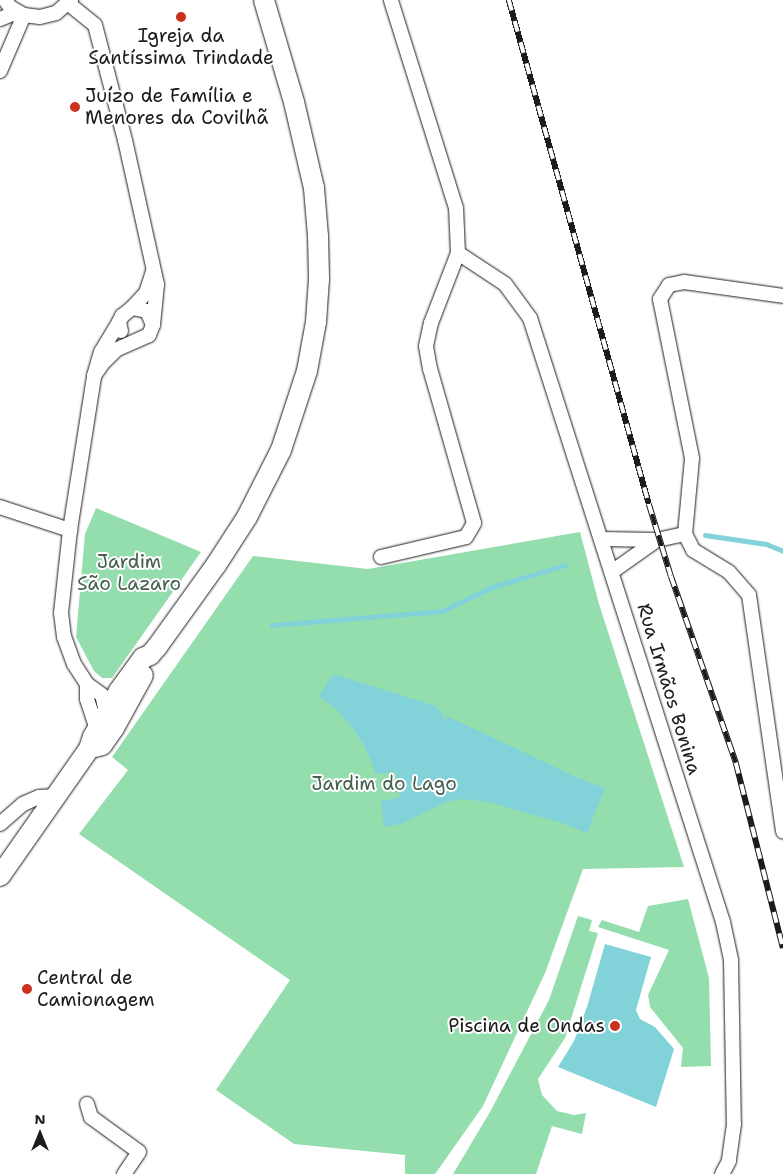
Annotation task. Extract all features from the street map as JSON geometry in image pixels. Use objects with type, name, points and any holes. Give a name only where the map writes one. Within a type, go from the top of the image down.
[{"type":"main road","points":[[0,876],[89,749],[106,712],[119,691],[143,658],[150,655],[216,565],[247,517],[269,475],[291,424],[307,371],[312,345],[319,279],[314,188],[294,102],[264,0]]},
{"type":"main road","points":[[89,749],[102,745],[114,728],[150,662],[150,655]]},
{"type":"street","points":[[5,0],[21,13],[40,17],[56,13],[70,2],[95,25],[125,140],[157,284],[153,325],[149,335],[140,341],[124,337],[119,322]]},
{"type":"street","points":[[382,557],[466,537],[474,523],[430,369],[426,346],[431,323],[458,253],[456,208],[391,0]]},
{"type":"street","points":[[0,19],[21,13]]},
{"type":"street","points":[[0,70],[21,13]]},
{"type":"street","name":"Rua Irmãos Bonina","points":[[458,253],[506,284],[530,318],[723,922],[731,960],[734,1124],[729,1161],[722,1174]]},
{"type":"street","points":[[106,712],[102,695],[87,684],[74,664],[64,637],[61,613],[70,530],[94,376],[101,352],[119,322],[126,311],[138,304],[146,292],[154,266]]},
{"type":"street","points":[[783,296],[684,282],[669,285],[660,299],[692,458],[685,534],[693,550],[729,572],[749,595],[783,832]]},
{"type":"street","points":[[132,308],[147,311],[153,325]]},
{"type":"street","points":[[94,376],[102,364],[116,350],[134,341]]},
{"type":"street","points":[[0,506],[70,530]]},
{"type":"street","points":[[602,539],[657,540],[685,534]]},
{"type":"street","points":[[612,571],[657,540]]},
{"type":"street","points":[[87,684],[106,692],[119,691]]},
{"type":"street","points":[[87,684],[87,699],[97,730]]},
{"type":"street","points":[[0,824],[23,804],[38,797],[57,796]]},
{"type":"street","points":[[87,1104],[91,1117],[139,1152],[124,1174]]},
{"type":"green space","name":"Jardim São Lazaro","points":[[96,508],[201,552],[112,678],[102,678],[94,671],[76,637],[85,534]]},
{"type":"green space","name":"Jardim do Lago","points":[[580,532],[599,604],[684,867],[583,869],[545,973],[483,1106],[435,1174],[405,1174],[405,1155],[294,1144],[216,1090],[290,980],[79,834],[128,770],[112,757],[253,556],[368,569]]},
{"type":"green space","points":[[688,899],[709,978],[711,1066],[681,1067],[683,1048],[650,1007],[648,995],[669,950],[598,927],[602,920],[639,932],[648,906]]},
{"type":"green space","points":[[578,916],[592,920],[589,931],[598,933],[565,1038],[538,1079],[542,1095],[557,1111],[574,1115],[586,1113],[582,1134],[552,1126],[536,1174],[453,1174],[490,1112],[549,1000]]},
{"type":"water","points":[[333,674],[433,705],[441,711],[445,719],[449,717],[576,777],[605,788],[587,833],[562,823],[488,802],[462,799],[446,802],[401,824],[384,827],[381,801],[400,797],[396,772],[376,774],[365,747],[354,730],[337,710],[319,696]]},
{"type":"water","name":"Piscina de Ondas","points":[[605,944],[651,957],[636,1010],[640,1019],[655,1027],[674,1049],[656,1107],[558,1067],[574,1041],[587,1007]]},
{"type":"waterway","points":[[705,535],[766,544],[783,551]]},
{"type":"waterway","points":[[272,625],[442,611],[492,587],[565,565]]},
{"type":"railway","points":[[509,0],[649,504],[671,576],[736,763],[783,948]]},
{"type":"place","name":"Igreja da Santíssima Trindade","points":[[181,17]]},
{"type":"place","name":"Juízo de Família e Menores da Covilhã","points":[[75,107]]},
{"type":"place","name":"Central de Camionagem","points":[[27,989]]},
{"type":"place","name":"Piscina de Ondas","points":[[615,1026]]}]
